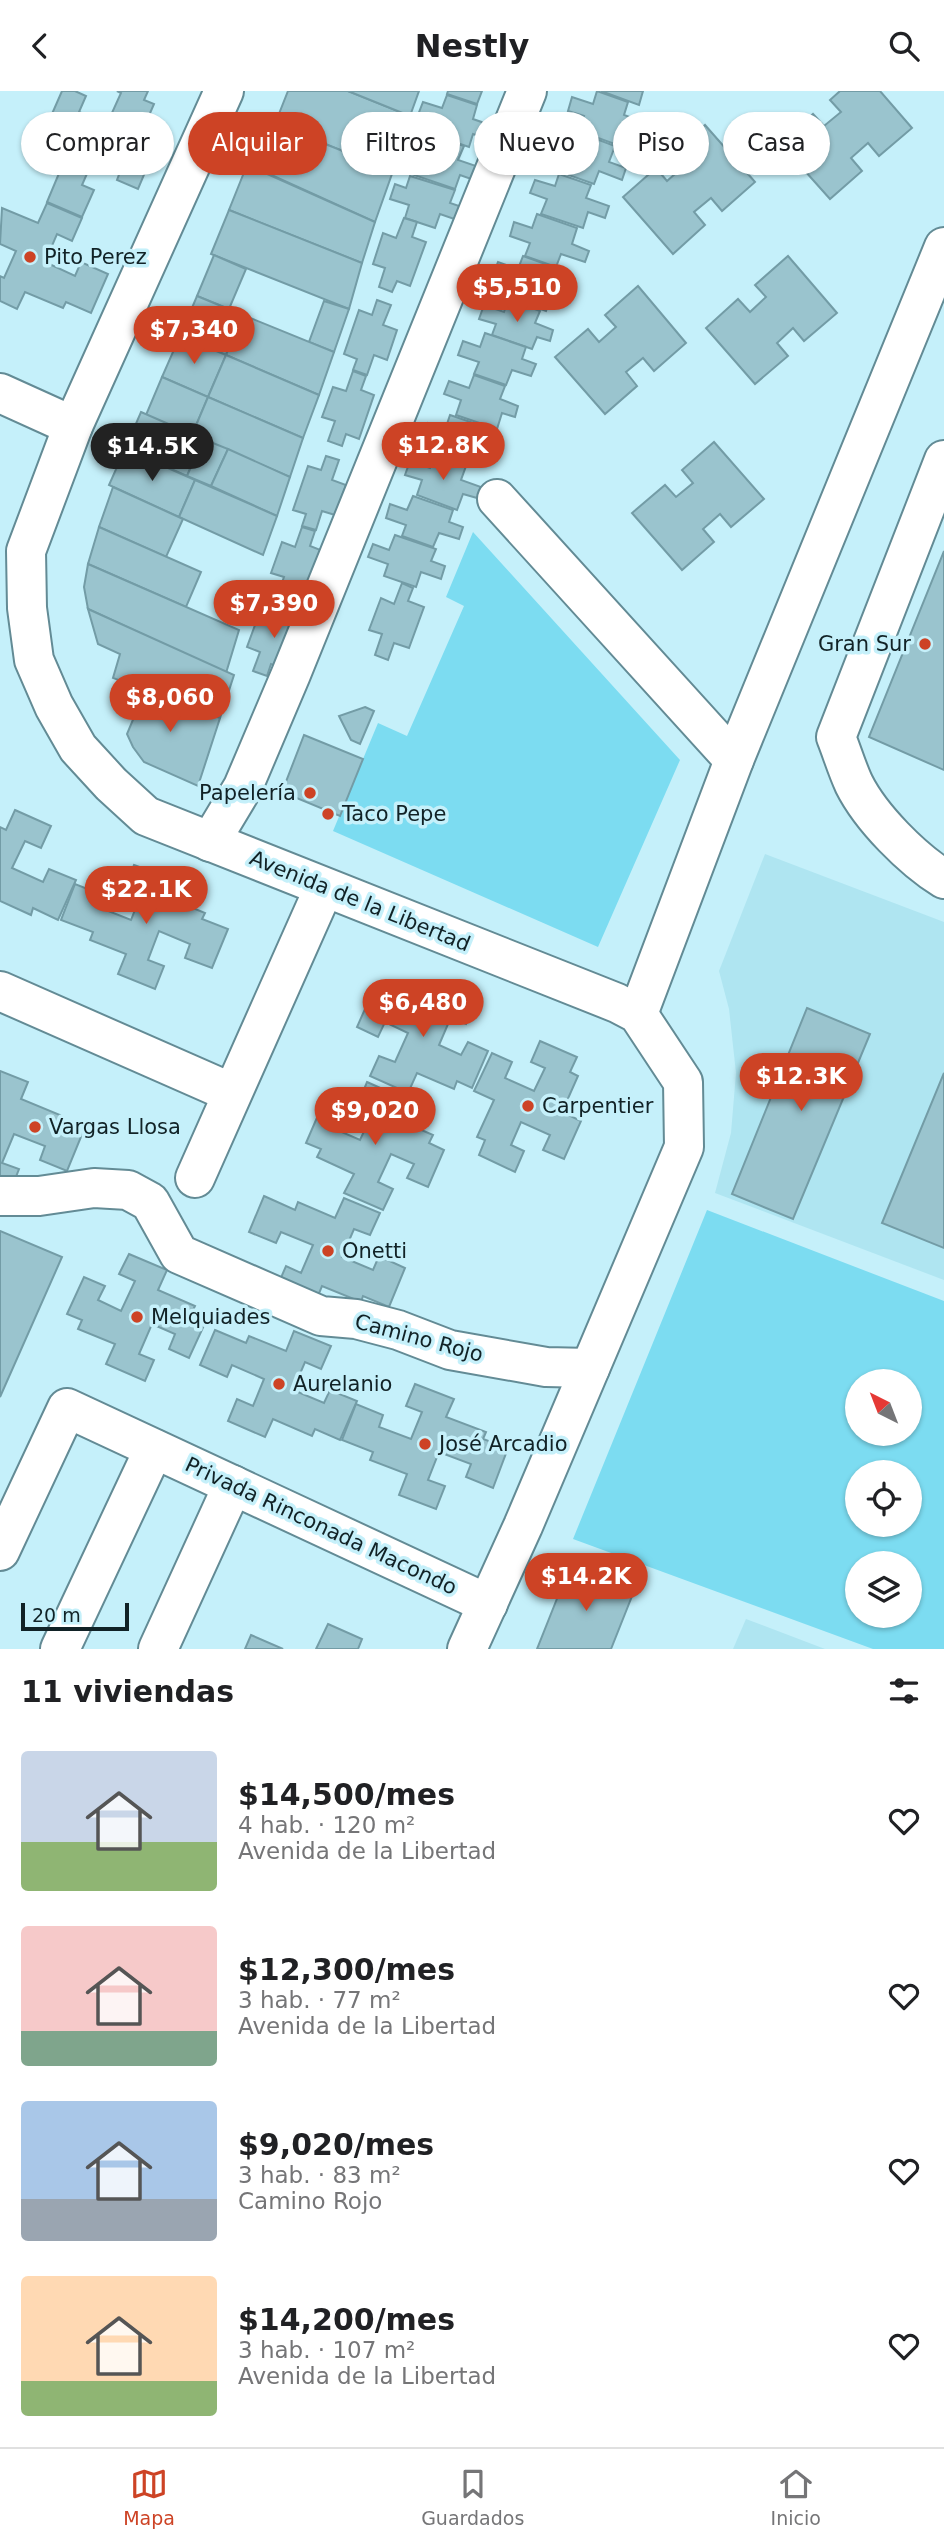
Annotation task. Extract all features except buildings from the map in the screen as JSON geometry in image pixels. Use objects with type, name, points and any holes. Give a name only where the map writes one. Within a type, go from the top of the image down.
[{"type":"street","name":"Avenida de la Libertad","points":[[224,91],[73,426],[26,551],[27,608],[34,660],[54,706],[78,748],[111,784],[146,816],[617,1003],[638,1014]]},
{"type":"street","points":[[210,842],[243,787],[286,686],[527,91]]},
{"type":"street","points":[[467,1649],[684,1147],[683,1081],[638,1014],[734,760],[944,247]]},
{"type":"street","points":[[0,393],[73,426]]},
{"type":"street","points":[[944,460],[836,737],[855,785],[889,833],[924,866],[944,879]]},
{"type":"street","points":[[497,499],[734,760]]},
{"type":"street","points":[[195,1178],[324,888]]},
{"type":"street","points":[[0,991],[232,1093]]},
{"type":"street","name":"Camino Rojo","points":[[0,1195],[39,1196],[94,1188],[128,1190],[150,1202],[179,1254],[321,1316],[356,1318],[398,1330],[450,1350],[545,1367],[590,1368]]},
{"type":"street","name":"Privada Rinconada Macondo","points":[[0,1551],[67,1408],[488,1604]]},
{"type":"street","points":[[60,1649],[154,1449]]},
{"type":"street","points":[[158,1649],[233,1485]]},
{"type":"shaded area","points":[[473,532],[680,760],[598,947],[333,831],[378,723],[407,736],[464,606],[446,597]]},
{"type":"shaded area","points":[[765,854],[944,922],[944,1280],[715,1193],[731,1133],[736,1073],[729,1009],[719,971]]},
{"type":"shaded area","points":[[707,1210],[944,1301],[944,1649],[873,1649],[573,1539]]},
{"type":"shaded area","points":[[746,1619],[825,1649],[733,1649]]},
{"type":"place","name":"Pito Perez","points":[[30,257]]},
{"type":"place","name":"Gran Sur","points":[[925,644]]},
{"type":"place","name":"Papelería","points":[[310,793]]},
{"type":"place","name":"Taco Pepe","points":[[328,814]]},
{"type":"place","name":"Carpentier","points":[[528,1106]]},
{"type":"place","name":"Vargas Llosa","points":[[35,1127]]},
{"type":"place","name":"Onetti","points":[[328,1251]]},
{"type":"place","name":"Melquiades","points":[[137,1317]]},
{"type":"place","name":"Aurelanio","points":[[279,1384]]},
{"type":"place","name":"José Arcadio","points":[[425,1444]]}]
